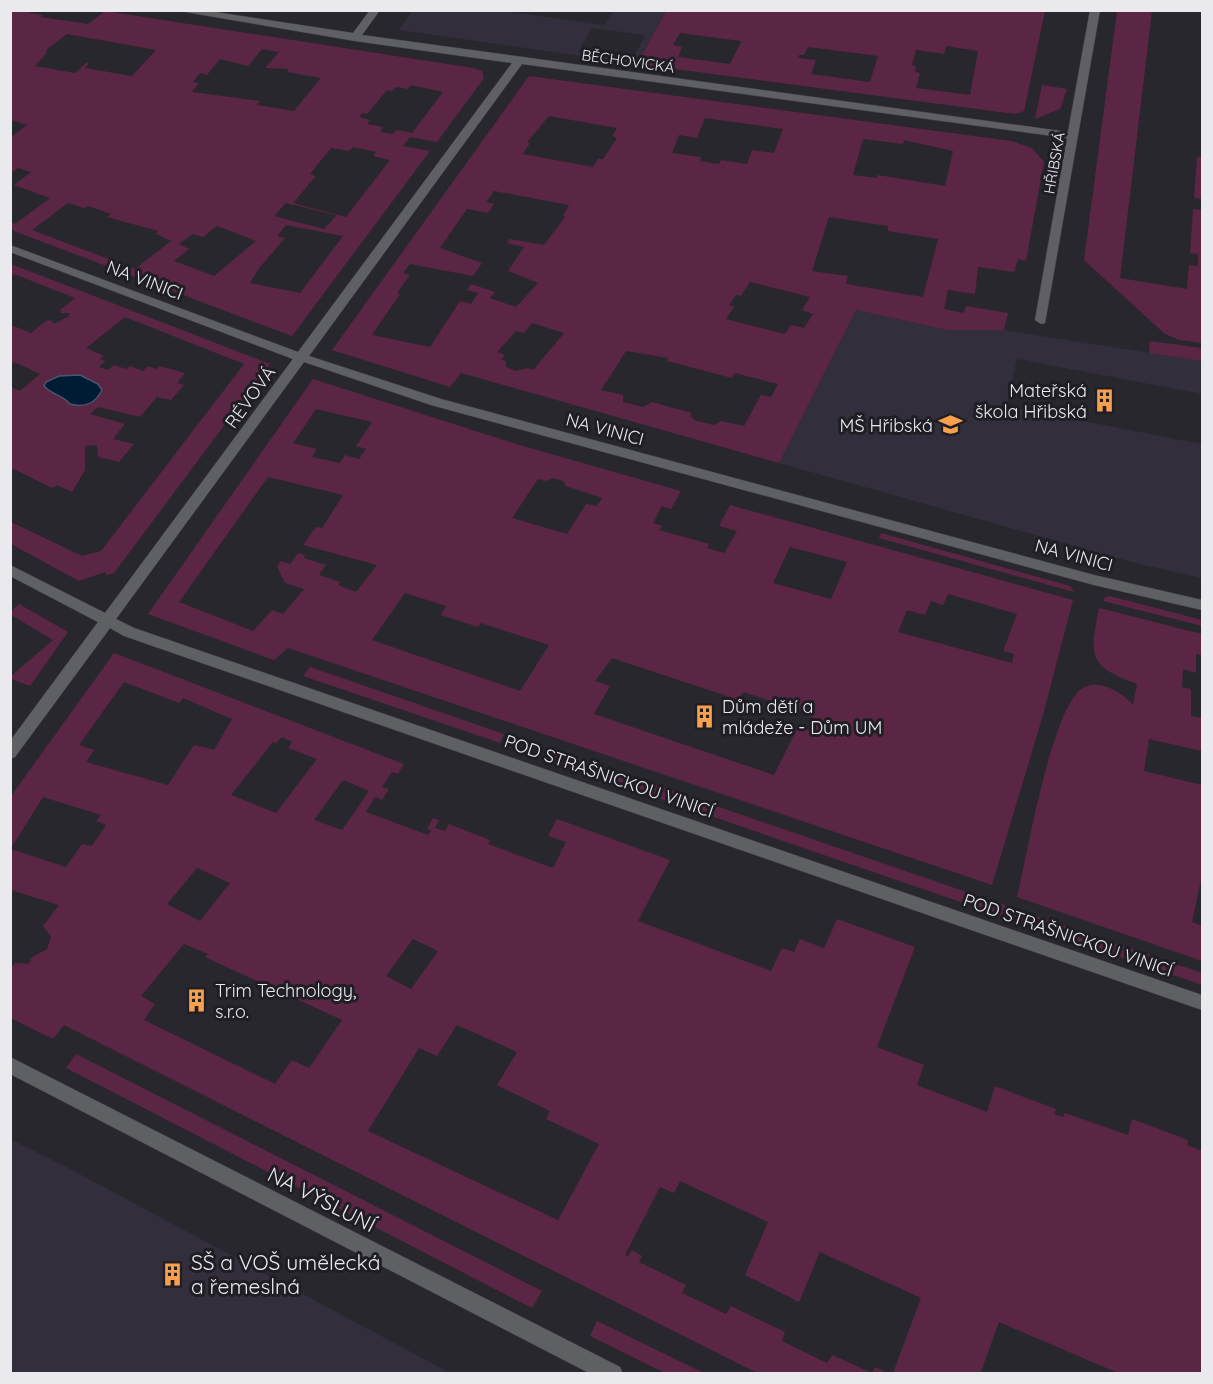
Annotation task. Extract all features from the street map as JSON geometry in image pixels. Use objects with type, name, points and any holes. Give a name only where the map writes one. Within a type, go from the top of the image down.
[{"type":"street","name":"BĚCHOVICKÁ","points":[[179,10],[519,62],[1074,136]]},
{"type":"street","points":[[355,38],[375,10]]},
{"type":"street","name":"HŘIBSKÁ","points":[[1041,320],[1095,10]]},
{"type":"street","name":"RÉVOVÁ","points":[[10,753],[519,62]]},
{"type":"street","name":"NA VINICI","points":[[10,249],[302,358],[436,402],[1094,580],[1203,605]]},
{"type":"street","name":"POD STRAŠNICKOU VINICÍ","points":[[10,570],[107,622],[285,688],[484,753],[1203,1003]]},
{"type":"street","name":"NA VÝSLUNÍ","points":[[10,1065],[613,1374]]},
{"type":"shaded area","points":[[11,10],[31,11],[29,13],[43,15],[41,17],[88,24],[105,11],[473,68],[482,71],[484,78],[437,142],[410,137],[403,146],[430,151],[292,336],[11,230],[11,222],[15,224],[50,198],[14,185],[31,172],[18,168],[11,173],[11,137],[27,125],[11,120]],"holes":[[[67,34],[156,50],[132,76],[85,68],[89,63],[75,73],[35,66],[46,54],[47,49]],[[262,49],[279,52],[265,68],[289,69],[287,72],[321,78],[294,111],[257,105],[260,101],[192,92],[199,83],[193,82],[200,73],[207,75],[220,59],[248,66]],[[411,85],[443,92],[412,133],[397,130],[393,134],[380,132],[383,127],[367,124],[370,120],[359,117],[362,113],[367,114],[387,90],[392,91],[396,87],[408,89]],[[353,147],[376,152],[373,156],[390,160],[346,217],[293,203],[316,176],[310,174],[331,148],[349,151]],[[68,203],[84,208],[88,206],[111,214],[107,217],[158,231],[156,234],[171,241],[135,269],[32,230]],[[286,203],[336,215],[324,229],[274,216]],[[286,225],[343,236],[300,293],[250,283],[260,267],[285,238],[277,236]],[[217,226],[256,241],[214,276],[174,261],[189,249],[179,244],[193,234],[203,237]]]},
{"type":"shaded area","points":[[666,10],[1045,11],[1024,111],[1015,114],[637,64]],"holes":[[[680,33],[740,41],[741,42],[730,64],[678,57],[682,47],[673,45]],[[946,46],[978,51],[970,95],[916,88],[920,73],[915,72],[916,66],[912,65],[916,50],[944,54]],[[808,47],[878,56],[870,82],[811,74],[816,60],[798,58],[799,55],[804,55]]]},
{"type":"shaded area","points":[[412,11],[505,11],[605,25],[613,11],[666,11],[637,64],[399,30]],"holes":[[[592,28],[644,35],[632,60],[578,52]]]},
{"type":"shaded area","points":[[1117,11],[1152,11],[1120,278],[1187,289],[1189,265],[1198,266],[1198,254],[1190,253],[1193,209],[1201,210],[1202,199],[1202,343],[1179,340],[1165,334],[1084,260]]},
{"type":"shaded area","points":[[529,76],[1011,141],[1032,148],[1044,162],[1026,261],[1018,259],[1014,272],[978,267],[975,294],[948,290],[944,309],[964,313],[966,306],[1008,313],[1004,330],[947,330],[856,310],[779,463],[461,373],[450,387],[332,350]],"holes":[[[549,116],[617,128],[612,136],[617,138],[603,159],[598,159],[593,167],[523,154],[530,143],[527,142]],[[705,118],[783,129],[774,153],[752,150],[747,164],[721,160],[719,164],[700,161],[701,157],[672,153],[679,135],[697,138]],[[863,139],[903,144],[904,140],[953,151],[945,186],[878,175],[877,178],[853,175]],[[494,191],[569,205],[563,216],[565,217],[544,245],[510,239],[507,243],[524,247],[508,271],[538,283],[516,307],[490,298],[495,292],[471,284],[467,290],[478,293],[471,304],[460,301],[430,347],[372,335],[400,294],[397,293],[410,275],[403,273],[410,264],[473,276],[482,263],[440,248],[467,209],[488,213],[494,204],[486,202]],[[829,217],[888,226],[888,231],[938,239],[923,297],[846,284],[848,276],[812,271]],[[750,282],[810,297],[802,310],[813,314],[804,328],[791,325],[785,334],[726,319],[734,307],[729,305],[736,295],[741,296]],[[532,323],[564,333],[533,370],[528,368],[516,371],[506,367],[506,361],[501,360],[505,355],[497,352],[516,331],[524,333]],[[626,351],[668,358],[667,361],[732,378],[735,373],[778,384],[771,397],[761,395],[744,426],[721,421],[713,425],[694,420],[690,415],[692,413],[652,402],[643,407],[623,402],[623,395],[601,390]]]},
{"type":"shaded area","points":[[1042,85],[1067,89],[1060,109],[1035,119]]},
{"type":"shaded area","points":[[1197,157],[1202,158],[1202,199],[1194,198]]},
{"type":"shaded area","points":[[11,264],[270,364],[114,573],[106,575],[105,572],[79,581],[11,544],[11,522],[82,556],[101,551],[244,364],[125,317],[86,348],[104,356],[100,359],[105,361],[99,367],[108,370],[114,365],[126,369],[130,366],[143,371],[148,366],[156,369],[160,366],[185,373],[177,383],[184,385],[171,400],[157,397],[140,417],[98,407],[90,414],[125,424],[113,439],[134,444],[119,462],[98,457],[97,445],[85,446],[85,470],[72,492],[57,485],[52,488],[14,469],[11,472],[11,387],[20,391],[40,374],[14,362],[11,365],[11,325],[31,333],[47,320],[54,324],[69,316],[69,313],[61,313],[60,310],[75,298],[14,274],[11,277]]},
{"type":"shaded area","name":"MŠ Hřibská","points":[[856,310],[947,330],[1004,330],[1202,361],[1202,394],[1017,359],[1006,406],[1202,444],[1202,578],[1135,563],[779,463]]},
{"type":"shaded area","points":[[1150,341],[1202,348],[1202,361],[1149,353]]},
{"type":"shaded area","points":[[313,379],[516,444],[681,491],[671,509],[662,506],[653,523],[662,526],[659,530],[709,544],[707,548],[724,553],[737,531],[719,526],[730,505],[1073,600],[1043,715],[992,885],[288,648],[274,660],[148,614]],"holes":[[[316,409],[372,422],[356,446],[366,449],[359,459],[345,455],[340,463],[312,457],[317,449],[293,443]],[[268,477],[343,495],[322,528],[316,527],[303,545],[377,565],[356,592],[338,585],[340,582],[319,575],[326,565],[304,558],[305,555],[298,553],[290,564],[281,561],[277,566],[285,583],[304,589],[283,614],[272,610],[253,631],[179,602]],[[553,478],[563,481],[566,486],[602,498],[597,506],[586,504],[567,534],[512,518],[538,479],[547,481]],[[790,547],[847,562],[831,599],[773,583]],[[405,593],[446,606],[441,615],[478,627],[481,623],[549,645],[520,691],[372,640]],[[948,594],[1017,614],[1003,651],[1014,654],[1012,663],[898,632],[907,610],[925,615],[931,601],[943,605]],[[612,658],[739,700],[743,692],[805,712],[804,714],[814,718],[809,730],[798,727],[774,775],[594,714],[610,686],[595,681]]]},
{"type":"shaded area","points":[[881,533],[1070,586],[1074,592],[879,538]]},
{"type":"shaded area","points":[[1110,596],[1202,620],[1202,626],[1103,601],[1105,597]]},
{"type":"shaded area","points":[[19,604],[68,632],[30,686],[11,679],[11,676],[53,640],[11,615],[11,611]]},
{"type":"shaded area","points":[[1099,608],[1202,634],[1202,655],[1196,654],[1196,673],[1183,669],[1182,687],[1191,689],[1191,716],[1202,718],[1202,751],[1149,739],[1144,771],[1202,785],[1202,875],[1192,922],[1202,926],[1202,961],[1017,897],[1049,759],[1068,708],[1078,692],[1092,685],[1107,687],[1122,695],[1133,705],[1137,684],[1109,672],[1096,658],[1094,638]]},
{"type":"shaded area","points":[[114,653],[404,764],[398,774],[392,772],[382,787],[389,789],[382,800],[375,797],[366,812],[428,835],[431,831],[427,829],[433,818],[439,820],[435,828],[445,831],[449,824],[490,840],[488,844],[553,868],[566,842],[548,836],[557,819],[670,860],[638,921],[771,971],[782,948],[794,952],[800,939],[824,948],[837,919],[915,947],[877,1047],[924,1065],[917,1085],[987,1112],[995,1086],[1056,1109],[1054,1114],[1063,1117],[1065,1113],[1128,1135],[1132,1119],[1188,1140],[1187,1145],[1202,1151],[1202,1373],[1118,1373],[999,1322],[981,1372],[983,1373],[893,1373],[921,1298],[820,1252],[799,1302],[745,1275],[768,1222],[680,1181],[674,1193],[660,1187],[625,1255],[628,1256],[632,1250],[642,1256],[639,1262],[686,1285],[682,1293],[726,1314],[731,1306],[785,1332],[782,1341],[827,1363],[832,1355],[872,1373],[757,1373],[64,1025],[53,1039],[11,1018],[11,968],[15,963],[29,964],[31,958],[47,949],[51,937],[43,926],[59,905],[11,890],[11,849],[66,867],[82,844],[92,846],[106,825],[96,821],[101,815],[43,797],[11,848],[11,796]],"holes":[[[124,682],[179,703],[183,698],[232,719],[214,750],[194,745],[168,785],[86,762],[94,750],[79,745]],[[282,737],[292,742],[288,748],[317,759],[276,813],[231,795],[273,742],[276,743]],[[343,780],[369,791],[342,830],[314,820]],[[197,868],[230,883],[200,921],[167,904]],[[413,939],[438,951],[411,989],[386,976]],[[184,944],[208,954],[205,957],[342,1020],[309,1068],[292,1060],[275,1084],[144,1020],[155,1004],[141,996]],[[457,1025],[517,1052],[497,1085],[550,1111],[546,1119],[599,1144],[558,1220],[368,1131],[419,1048],[437,1056]]]},
{"type":"shaded area","points":[[310,667],[504,734],[500,743],[303,676]]},
{"type":"shaded area","points":[[550,749],[1202,973],[1202,985],[545,759]]},
{"type":"shaded area","points":[[76,1054],[542,1291],[532,1308],[66,1068]]},
{"type":"shaded area","name":"SŠ a VOŠ umělecká a řemeslná","points":[[10,1139],[74,1171],[450,1373],[11,1373]]},
{"type":"shaded area","points":[[597,1321],[704,1373],[665,1373],[590,1336]]},
{"type":"shaded area","points":[[875,1367],[887,1373],[872,1373]]},
{"type":"water","points":[[80,375],[98,384],[102,390],[89,404],[70,404],[44,386],[46,382],[59,376]]},
{"type":"place","name":"Mateřská škola Hřibská","points":[[1105,400]]},
{"type":"place","name":"MŠ Hřibská","points":[[951,425]]},
{"type":"place","name":"Dům dětí a mládeže - Dům UM","points":[[704,716]]},
{"type":"place","name":"Trim Technology, s.r.o.","points":[[197,1000]]},
{"type":"place","name":"SŠ a VOŠ umělecká a řemeslná","points":[[173,1274]]}]
